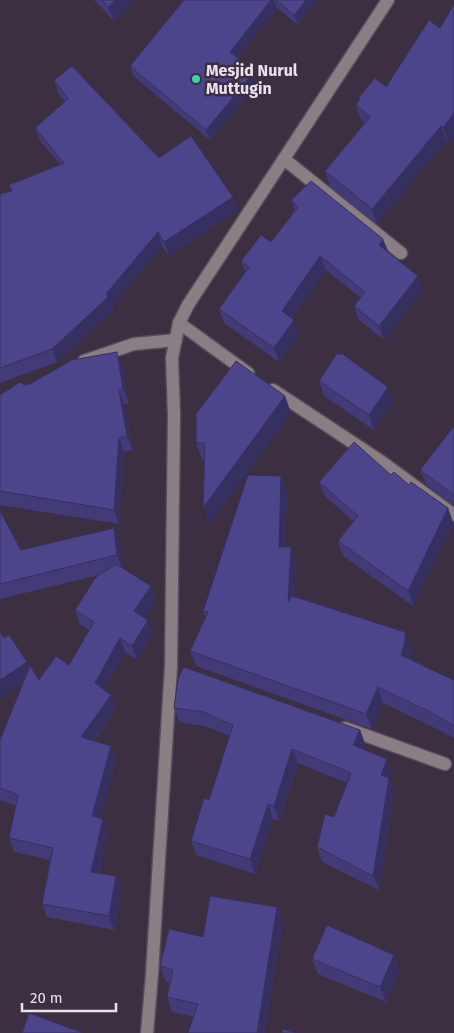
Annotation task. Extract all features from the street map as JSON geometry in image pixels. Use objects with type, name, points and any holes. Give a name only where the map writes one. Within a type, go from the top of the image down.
[{"type":"street","points":[[147,1033],[175,668],[172,358],[179,324],[188,305],[388,0]]},
{"type":"street","points":[[284,159],[400,253]]},
{"type":"street","points":[[179,324],[284,398],[382,462],[454,515]]},
{"type":"street","points":[[71,368],[94,357],[134,344],[176,340]]},
{"type":"street","points":[[336,725],[445,764]]},
{"type":"building","points":[[102,0],[115,0],[108,7]]},
{"type":"building","name":"Mesjid Nurul Muttugin","points":[[184,0],[271,0],[230,52],[254,72],[206,130],[130,66]]},
{"type":"building","points":[[276,0],[306,0],[294,15]]},
{"type":"building","points":[[454,4],[454,113],[372,209],[325,171],[370,117],[356,105],[360,99],[359,97],[375,78],[386,87],[429,20],[440,28]]},
{"type":"building","points":[[72,66],[159,158],[191,136],[233,197],[164,242],[158,232],[106,294],[108,297],[52,349],[0,368],[0,194],[12,191],[9,185],[64,163],[35,128],[68,99],[54,80]]},
{"type":"building","points":[[311,181],[383,239],[379,245],[418,276],[379,326],[354,306],[365,292],[320,256],[282,311],[294,320],[274,348],[219,309],[249,267],[241,261],[261,235],[271,242],[298,207],[291,200]]},
{"type":"building","points":[[117,352],[123,389],[119,390],[127,436],[119,438],[114,510],[0,491],[0,395],[20,382],[25,385],[30,384],[72,360]]},
{"type":"building","points":[[337,353],[340,355],[341,353],[388,387],[369,415],[319,381]]},
{"type":"building","points":[[236,361],[285,396],[203,508],[205,443],[196,443],[196,414]]},
{"type":"building","points":[[454,426],[454,495],[420,470]]},
{"type":"building","points":[[354,442],[391,475],[394,472],[409,485],[411,482],[448,508],[408,591],[338,541],[358,516],[319,482]]},
{"type":"building","points":[[248,475],[281,476],[279,547],[291,547],[288,602],[292,596],[405,632],[405,642],[401,655],[453,680],[454,677],[454,726],[432,713],[378,687],[366,714],[190,651],[208,612],[203,611]]},
{"type":"building","points":[[0,511],[21,550],[114,528],[117,555],[0,584]]},
{"type":"building","points":[[116,564],[151,586],[134,611],[148,620],[132,646],[120,638],[95,683],[111,695],[81,737],[111,746],[92,816],[103,819],[91,872],[116,876],[109,916],[42,904],[53,848],[9,838],[18,795],[0,788],[0,740],[30,666],[39,680],[56,656],[69,665],[94,622],[75,610],[96,577]]},
{"type":"building","points":[[0,632],[4,638],[9,635],[27,662],[0,680]]},
{"type":"building","points":[[184,667],[360,730],[353,745],[387,759],[381,775],[389,778],[373,876],[317,847],[325,814],[334,817],[351,773],[292,749],[274,806],[268,804],[250,859],[191,841],[204,798],[209,800],[233,725],[203,712],[174,708],[178,679]]},
{"type":"building","points":[[210,896],[277,907],[257,1033],[188,1033],[198,1004],[167,997],[173,970],[160,966],[169,929],[203,937]]},
{"type":"building","points":[[327,925],[394,955],[380,987],[312,959]]},
{"type":"building","points":[[29,1013],[81,1032],[81,1033],[22,1033]]},
{"type":"building","points":[[283,1029],[296,1033],[282,1033]]},
{"type":"place","name":"Mesjid Nurul Muttugin","points":[[196,79]]}]
